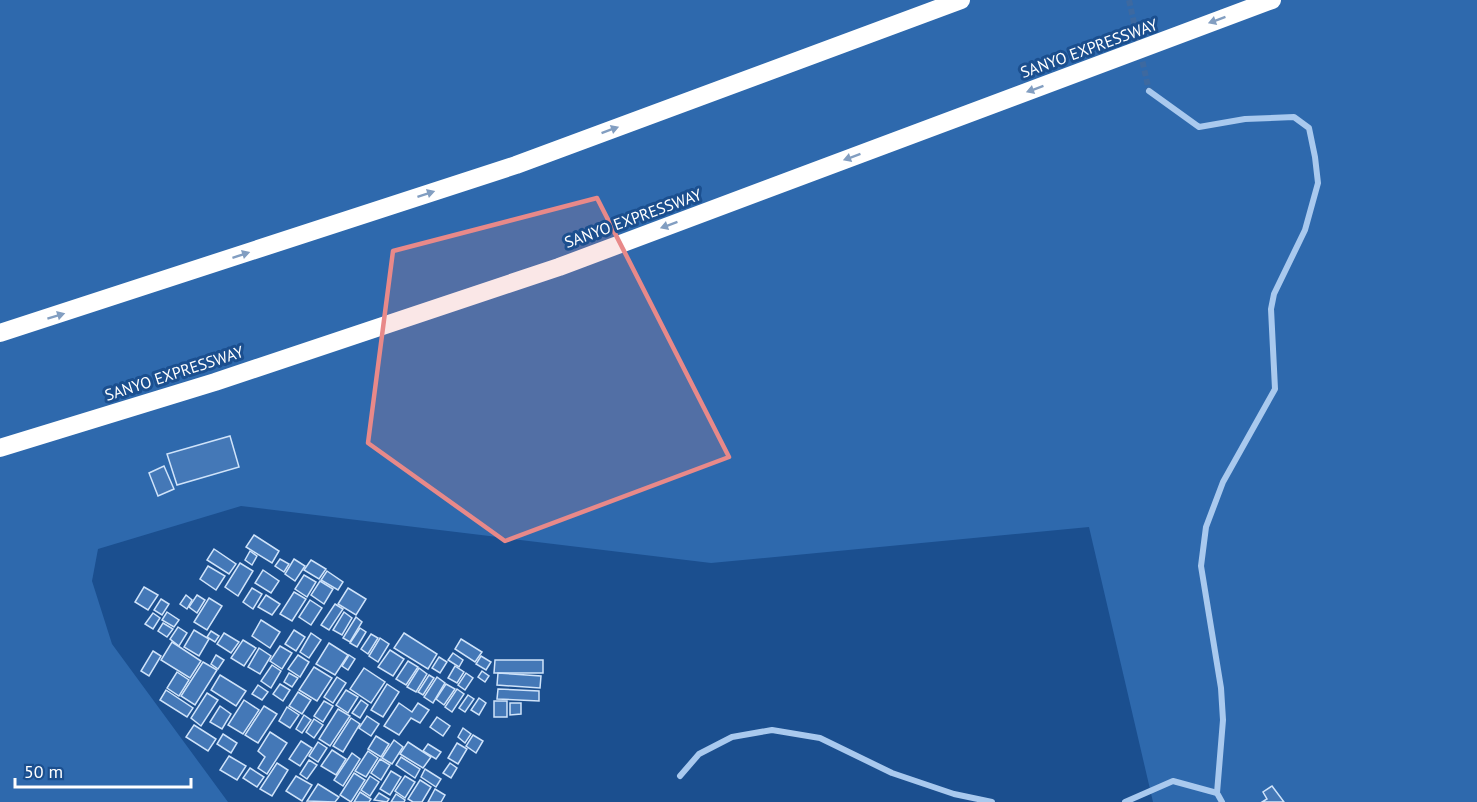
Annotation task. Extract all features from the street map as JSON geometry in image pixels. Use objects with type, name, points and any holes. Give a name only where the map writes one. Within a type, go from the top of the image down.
[{"type":"highway","points":[[0,333],[516,165],[962,0]]},
{"type":"highway","name":"SANYO EXPRESSWAY","points":[[0,448],[226,378],[559,267],[1272,0]]},
{"type":"street","points":[[1149,91],[1199,127],[1245,119],[1294,117],[1309,128],[1318,183],[1305,230],[1274,294],[1271,309],[1275,389],[1223,482],[1206,527],[1201,566],[1221,688],[1223,720],[1217,793],[1222,802]]},
{"type":"street","points":[[680,776],[699,754],[732,737],[772,730],[820,738],[892,773],[954,794],[992,802]]},
{"type":"street","points":[[1125,802],[1173,781],[1217,793]]},
{"type":"highlighted area","points":[[597,198],[729,457],[505,541],[368,443],[393,251]]},
{"type":"shaded area","points":[[0,0],[1477,0],[1477,802],[1153,802],[1089,527],[711,563],[241,506],[98,549],[92,581],[112,644],[228,802],[0,802]]},
{"type":"building","points":[[230,436],[239,467],[177,485],[167,454]]},
{"type":"building","points":[[164,466],[174,489],[158,496],[149,473]]},
{"type":"building","points":[[254,535],[279,551],[272,563],[246,547]]},
{"type":"building","points":[[214,549],[236,564],[229,574],[207,560]]},
{"type":"building","points":[[250,551],[257,556],[252,565],[245,560]]},
{"type":"building","points":[[280,559],[289,564],[284,572],[275,566]]},
{"type":"building","points":[[294,559],[305,566],[295,581],[285,574]]},
{"type":"building","points":[[311,560],[326,569],[319,579],[304,570]]},
{"type":"building","points":[[240,563],[253,571],[238,596],[225,587]]},
{"type":"building","points":[[208,566],[225,576],[216,590],[200,579]]},
{"type":"building","points":[[263,570],[279,581],[271,593],[255,583]]},
{"type":"building","points":[[327,571],[343,582],[338,590],[321,580]]},
{"type":"building","points":[[304,575],[316,582],[307,597],[295,589]]},
{"type":"building","points":[[320,581],[333,589],[324,604],[311,595]]},
{"type":"building","points":[[144,587],[158,595],[148,610],[135,602]]},
{"type":"building","points":[[252,588],[262,594],[253,609],[243,602]]},
{"type":"building","points":[[348,588],[366,599],[356,615],[338,604]]},
{"type":"building","points":[[294,592],[306,599],[292,621],[280,614]]},
{"type":"building","points":[[186,595],[192,600],[187,609],[180,604]]},
{"type":"building","points":[[197,595],[205,600],[197,613],[189,607]]},
{"type":"building","points":[[266,595],[280,604],[272,615],[258,607]]},
{"type":"building","points":[[209,598],[222,606],[207,630],[194,622]]},
{"type":"building","points":[[161,599],[169,604],[162,615],[154,610]]},
{"type":"building","points":[[310,600],[322,608],[311,625],[299,617]]},
{"type":"building","points":[[335,604],[343,609],[329,630],[321,625]]},
{"type":"building","points":[[167,612],[179,620],[174,627],[162,620]]},
{"type":"building","points":[[344,612],[352,618],[342,635],[333,630]]},
{"type":"building","points":[[153,613],[160,618],[153,629],[145,624]]},
{"type":"building","points":[[356,617],[362,622],[350,642],[343,638]]},
{"type":"building","points":[[261,620],[280,632],[270,648],[252,636]]},
{"type":"building","points":[[163,623],[173,629],[167,637],[158,631]]},
{"type":"building","points":[[178,627],[187,633],[179,646],[170,639]]},
{"type":"building","points":[[360,628],[366,632],[357,647],[350,643]]},
{"type":"building","points":[[194,630],[209,639],[199,656],[184,647]]},
{"type":"building","points":[[294,630],[305,637],[296,651],[285,644]]},
{"type":"building","points":[[211,631],[219,636],[215,642],[207,637]]},
{"type":"building","points":[[224,633],[239,642],[231,653],[217,644]]},
{"type":"building","points":[[311,633],[321,640],[309,658],[300,652]]},
{"type":"building","points":[[404,633],[437,654],[428,669],[394,648]]},
{"type":"building","points":[[371,634],[378,638],[368,654],[361,649]]},
{"type":"building","points":[[380,638],[389,644],[378,662],[369,656]]},
{"type":"building","points":[[461,639],[482,652],[475,662],[455,649]]},
{"type":"building","points":[[243,640],[256,648],[244,666],[231,658]]},
{"type":"building","points":[[172,642],[201,661],[190,678],[161,660]]},
{"type":"building","points":[[329,643],[348,655],[335,675],[316,664]]},
{"type":"building","points":[[280,646],[292,653],[282,669],[270,661]]},
{"type":"building","points":[[259,648],[271,656],[260,674],[248,667]]},
{"type":"building","points":[[390,650],[404,659],[393,676],[378,667]]},
{"type":"building","points":[[153,651],[161,656],[149,676],[141,671]]},
{"type":"building","points":[[453,653],[463,660],[459,667],[448,660]]},
{"type":"building","points":[[216,655],[224,660],[218,669],[211,664]]},
{"type":"building","points":[[298,655],[309,662],[300,677],[288,669]]},
{"type":"building","points":[[349,655],[355,659],[348,670],[342,666]]},
{"type":"building","points":[[481,656],[491,662],[486,670],[476,664]]},
{"type":"building","points":[[439,657],[447,662],[440,673],[432,668]]},
{"type":"building","points":[[495,660],[543,660],[543,673],[494,673]]},
{"type":"building","points":[[408,661],[418,667],[406,685],[396,679]]},
{"type":"building","points":[[203,662],[217,670],[195,705],[181,696]]},
{"type":"building","points":[[272,665],[281,671],[271,688],[261,681]]},
{"type":"building","points":[[455,666],[464,672],[457,683],[448,678]]},
{"type":"building","points":[[314,667],[332,678],[317,701],[299,690]]},
{"type":"building","points":[[364,668],[385,682],[371,703],[350,689]]},
{"type":"building","points":[[419,668],[427,674],[416,692],[407,687]]},
{"type":"building","points":[[482,671],[489,676],[485,682],[478,677]]},
{"type":"building","points":[[177,672],[189,680],[179,696],[167,688]]},
{"type":"building","points":[[289,673],[298,678],[292,687],[284,682]]},
{"type":"building","points":[[466,673],[473,678],[465,690],[458,685]]},
{"type":"building","points":[[498,673],[541,676],[540,688],[497,685]]},
{"type":"building","points":[[220,675],[246,691],[236,706],[211,690]]},
{"type":"building","points":[[429,675],[434,678],[423,695],[418,692]]},
{"type":"building","points":[[337,677],[346,683],[333,703],[324,697]]},
{"type":"building","points":[[437,677],[445,683],[433,703],[424,697]]},
{"type":"building","points":[[280,684],[290,690],[283,701],[273,694]]},
{"type":"building","points":[[387,684],[399,692],[383,717],[371,710]]},
{"type":"building","points":[[446,684],[455,689],[444,705],[436,699]]},
{"type":"building","points":[[258,685],[268,692],[262,700],[252,694]]},
{"type":"building","points":[[457,689],[464,694],[452,712],[445,707]]},
{"type":"building","points":[[498,689],[539,691],[539,701],[497,699]]},
{"type":"building","points":[[166,690],[193,708],[187,717],[160,700]]},
{"type":"building","points":[[346,690],[358,697],[348,713],[336,705]]},
{"type":"building","points":[[298,692],[311,700],[302,714],[289,706]]},
{"type":"building","points":[[207,693],[218,700],[201,726],[191,718]]},
{"type":"building","points":[[468,695],[474,699],[465,712],[459,708]]},
{"type":"building","points":[[479,698],[486,703],[479,715],[471,710]]},
{"type":"building","points":[[244,700],[259,710],[243,734],[228,725]]},
{"type":"building","points":[[361,700],[368,705],[360,718],[352,713]]},
{"type":"building","points":[[324,701],[333,706],[323,722],[314,716]]},
{"type":"building","points":[[494,701],[507,701],[507,717],[494,717]]},
{"type":"building","points":[[399,703],[412,712],[418,703],[429,710],[420,723],[411,718],[399,735],[384,726]]},
{"type":"building","points":[[510,703],[521,703],[521,714],[510,715]]},
{"type":"building","points":[[220,706],[231,714],[222,729],[210,722]]},
{"type":"building","points":[[264,706],[277,714],[258,743],[245,735]]},
{"type":"building","points":[[287,707],[299,715],[290,728],[279,721]]},
{"type":"building","points":[[338,709],[350,716],[330,746],[319,739]]},
{"type":"building","points":[[304,715],[311,720],[302,733],[296,729]]},
{"type":"building","points":[[367,716],[379,724],[371,736],[359,728]]},
{"type":"building","points":[[437,717],[450,726],[443,736],[430,727]]},
{"type":"building","points":[[351,718],[360,724],[343,752],[333,746]]},
{"type":"building","points":[[314,719],[323,725],[314,738],[306,732]]},
{"type":"building","points":[[194,725],[216,739],[208,751],[186,737]]},
{"type":"building","points":[[463,728],[471,734],[465,743],[458,737]]},
{"type":"building","points":[[270,732],[287,743],[267,774],[258,768],[265,757],[258,751]]},
{"type":"building","points":[[223,734],[237,743],[231,753],[217,744]]},
{"type":"building","points":[[473,735],[483,741],[476,753],[466,746]]},
{"type":"building","points":[[376,736],[389,744],[381,757],[368,749]]},
{"type":"building","points":[[394,740],[403,747],[392,764],[382,758]]},
{"type":"building","points":[[301,741],[312,748],[300,766],[289,759]]},
{"type":"building","points":[[318,742],[327,748],[318,762],[309,756]]},
{"type":"building","points":[[408,742],[431,757],[423,768],[400,754]]},
{"type":"building","points":[[457,743],[467,749],[458,764],[448,758]]},
{"type":"building","points":[[428,744],[441,752],[436,759],[423,751]]},
{"type":"building","points":[[332,750],[346,759],[336,775],[321,766]]},
{"type":"building","points":[[368,751],[378,758],[366,777],[355,771]]},
{"type":"building","points":[[352,753],[360,759],[343,786],[334,780]]},
{"type":"building","points":[[229,756],[246,766],[237,780],[220,770]]},
{"type":"building","points":[[401,757],[420,769],[415,778],[396,765]]},
{"type":"building","points":[[380,759],[390,765],[381,780],[371,773]]},
{"type":"building","points":[[309,760],[317,765],[307,779],[300,774]]},
{"type":"building","points":[[277,763],[288,770],[272,796],[260,789]]},
{"type":"building","points":[[450,763],[457,768],[451,778],[443,773]]},
{"type":"building","points":[[250,768],[264,777],[257,787],[243,778]]},
{"type":"building","points":[[425,769],[441,779],[436,787],[421,777]]},
{"type":"building","points":[[391,771],[401,777],[390,795],[380,789]]},
{"type":"building","points":[[354,773],[365,780],[351,802],[340,795]]},
{"type":"building","points":[[296,776],[312,785],[302,801],[286,791]]},
{"type":"building","points":[[370,776],[379,782],[370,796],[361,790]]},
{"type":"building","points":[[405,776],[415,782],[405,798],[395,791]]},
{"type":"building","points":[[420,780],[431,787],[422,802],[413,802],[408,799]]},
{"type":"building","points":[[318,784],[339,797],[335,802],[307,801]]},
{"type":"building","points":[[1272,786],[1284,802],[1262,802],[1267,799],[1263,792]]},
{"type":"building","points":[[435,789],[445,795],[441,802],[428,802]]},
{"type":"building","points":[[360,792],[371,799],[369,802],[354,802]]},
{"type":"building","points":[[379,793],[389,799],[387,802],[374,800]]},
{"type":"building","points":[[396,794],[405,800],[404,802],[391,802]]},
{"type":"tunnel","points":[[1129,0],[1149,91]]}]
